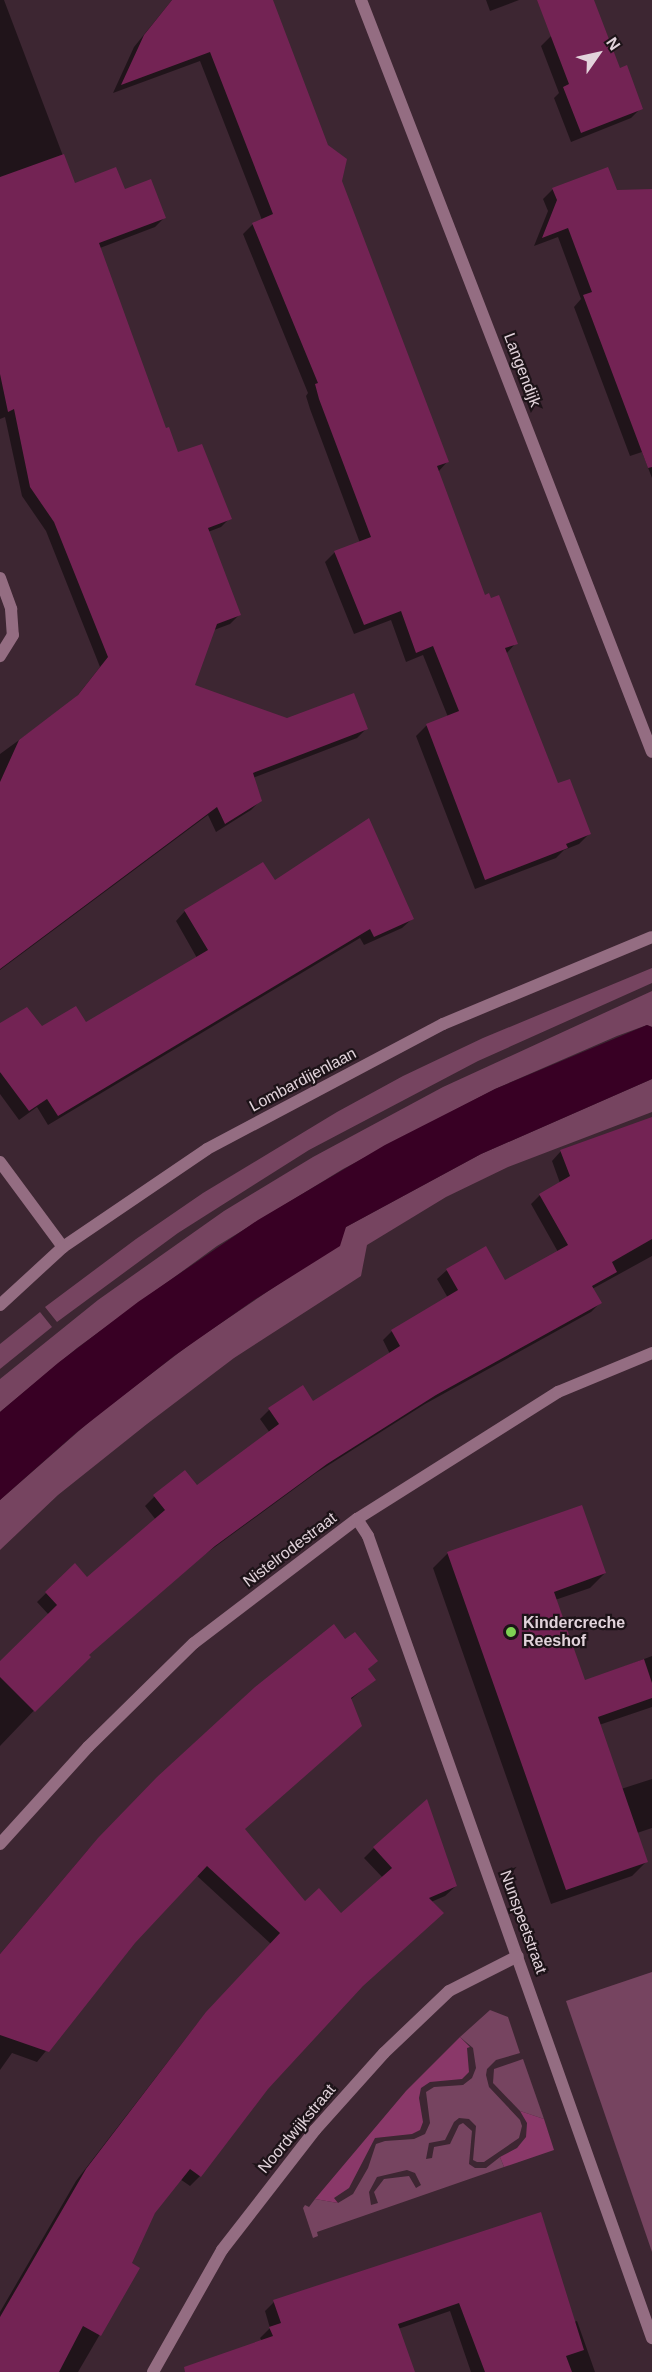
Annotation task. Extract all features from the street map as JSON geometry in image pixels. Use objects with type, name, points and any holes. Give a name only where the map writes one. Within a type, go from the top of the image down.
[{"type":"street","name":"Langendijk","points":[[361,0],[652,752]]},
{"type":"street","points":[[0,578],[11,609],[13,635],[0,656]]},
{"type":"street","name":"Lombardijenlaan","points":[[0,1305],[63,1247],[207,1149],[443,1024],[652,937]]},
{"type":"street","points":[[0,1162],[63,1247]]},
{"type":"street","name":"Nistelrodestraat","points":[[0,1844],[88,1747],[194,1643],[357,1520],[558,1392],[652,1353]]},
{"type":"street","name":"Nunspeetstraat","points":[[357,1520],[368,1536],[652,2338]]},
{"type":"street","name":"Noordwijkstraat","points":[[153,2372],[222,2250],[315,2130],[384,2053],[449,1990],[518,1956]]},
{"type":"shaded area","points":[[652,968],[652,983],[478,1061],[309,1150],[178,1233],[57,1322],[45,1307],[136,1239],[203,1193],[337,1112],[403,1076],[483,1038]]},
{"type":"shaded area","points":[[652,991],[652,1027],[647,1025],[617,1036],[495,1089],[343,1169],[217,1246],[77,1348],[0,1412],[0,1379],[98,1300],[224,1211],[313,1157],[443,1087]]},
{"type":"shaded area","points":[[647,1025],[652,1027],[652,1079],[481,1154],[346,1227],[340,1246],[254,1300],[174,1356],[77,1432],[0,1500],[0,1412],[58,1363],[138,1302],[258,1220],[385,1145],[495,1089]]},
{"type":"shaded area","points":[[652,1079],[652,1112],[508,1167],[446,1197],[367,1245],[361,1276],[234,1358],[147,1424],[58,1495],[0,1550],[0,1500],[96,1416],[193,1342],[295,1273],[346,1227],[481,1154]]},
{"type":"shaded area","points":[[40,1312],[52,1327],[0,1369],[0,1344]]},
{"type":"shaded area","points":[[652,1972],[652,2252],[566,2001]]},
{"type":"shaded area","points":[[490,2010],[508,2017],[520,2053],[496,2060],[487,2069],[486,2075],[489,2087],[520,2120],[522,2126],[519,2138],[484,2162],[477,2162],[473,2160],[476,2126],[469,2119],[459,2118],[454,2122],[445,2140],[429,2143],[426,2159],[432,2158],[434,2147],[450,2144],[459,2125],[463,2123],[472,2131],[469,2164],[475,2168],[486,2168],[500,2157],[504,2167],[317,2232],[318,2236],[313,2238],[303,2208],[305,2205],[309,2207],[315,2199],[338,2203],[353,2194],[368,2168],[376,2144],[385,2141],[414,2139],[425,2134],[430,2123],[426,2092],[434,2087],[463,2085],[472,2078],[476,2068],[473,2048],[460,2037]],"holes":[[[407,2170],[415,2173],[421,2185],[416,2188],[409,2176],[384,2179],[374,2192],[378,2203],[371,2205],[369,2192],[377,2177]]]},
{"type":"shaded area","points":[[460,2037],[470,2047],[467,2048],[469,2072],[462,2079],[430,2082],[421,2088],[419,2098],[423,2122],[420,2130],[412,2134],[375,2138],[349,2188],[334,2198],[338,2203],[315,2199],[406,2091]]},
{"type":"shaded area","points":[[523,2059],[544,2119],[520,2111],[493,2083],[494,2069]]},
{"type":"shaded area","points":[[520,2111],[544,2119],[554,2150],[504,2167],[500,2157],[517,2148],[526,2137],[527,2123]]},
{"type":"building","points":[[172,0],[273,0],[328,145],[347,159],[342,181],[449,462],[437,466],[485,595],[489,593],[491,598],[499,595],[518,644],[505,648],[558,783],[570,779],[591,834],[566,844],[568,848],[485,880],[426,724],[459,711],[433,646],[416,653],[401,611],[364,625],[334,551],[371,537],[319,399],[315,384],[318,383],[252,223],[273,214],[210,52],[121,85],[144,35]]},
{"type":"building","points":[[537,0],[594,0],[620,68],[627,65],[643,109],[581,133],[563,87],[569,84]]},
{"type":"building","points":[[64,154],[75,183],[116,167],[125,189],[151,179],[166,218],[99,243],[166,428],[169,427],[178,452],[202,444],[232,519],[208,528],[241,615],[217,624],[195,685],[287,718],[354,693],[368,729],[253,773],[262,801],[225,824],[217,807],[0,969],[0,782],[19,740],[78,695],[108,657],[54,522],[30,487],[14,409],[8,412],[0,374],[0,177]]},
{"type":"building","points":[[608,167],[617,190],[652,189],[652,467],[648,468],[583,295],[592,292],[568,228],[542,238],[557,200],[552,188]]},
{"type":"building","points":[[369,818],[414,919],[374,937],[370,929],[58,1116],[47,1099],[29,1111],[0,1072],[0,1023],[27,1007],[42,1026],[76,1006],[86,1022],[208,950],[184,910],[263,862],[275,880]]},
{"type":"building","points":[[652,1117],[652,1239],[612,1262],[617,1272],[592,1286],[602,1303],[436,1395],[327,1464],[215,1546],[89,1655],[91,1657],[35,1712],[0,1677],[0,1661],[57,1605],[45,1592],[75,1563],[87,1577],[165,1510],[153,1495],[185,1470],[197,1485],[279,1424],[268,1408],[303,1385],[313,1401],[400,1346],[391,1330],[458,1290],[446,1269],[486,1246],[505,1280],[568,1245],[539,1194],[570,1176],[560,1150]]},
{"type":"building","points":[[582,1505],[606,1573],[554,1592],[585,1680],[644,1659],[652,1683],[652,1698],[598,1717],[648,1862],[566,1890],[447,1552]]},
{"type":"building","points":[[334,1624],[345,1639],[355,1632],[378,1661],[368,1669],[376,1680],[351,1698],[362,1726],[245,1829],[305,1901],[319,1888],[341,1913],[392,1868],[373,1847],[427,1799],[457,1886],[429,1898],[444,1913],[363,1986],[268,2089],[201,2177],[190,2169],[155,2213],[132,2263],[140,2268],[101,2336],[83,2326],[59,2372],[0,2372],[0,2317],[86,2169],[206,2012],[280,1933],[207,1866],[135,1943],[49,2052],[0,2035],[0,1954],[98,1838],[157,1777],[255,1687]]},
{"type":"building","points":[[541,2212],[584,2350],[566,2356],[572,2372],[485,2372],[459,2303],[398,2324],[415,2372],[185,2372],[184,2367],[273,2336],[269,2327],[281,2323],[273,2300]]},
{"type":"place","name":"Kindercreche Reeshof","points":[[511,1632]]}]
